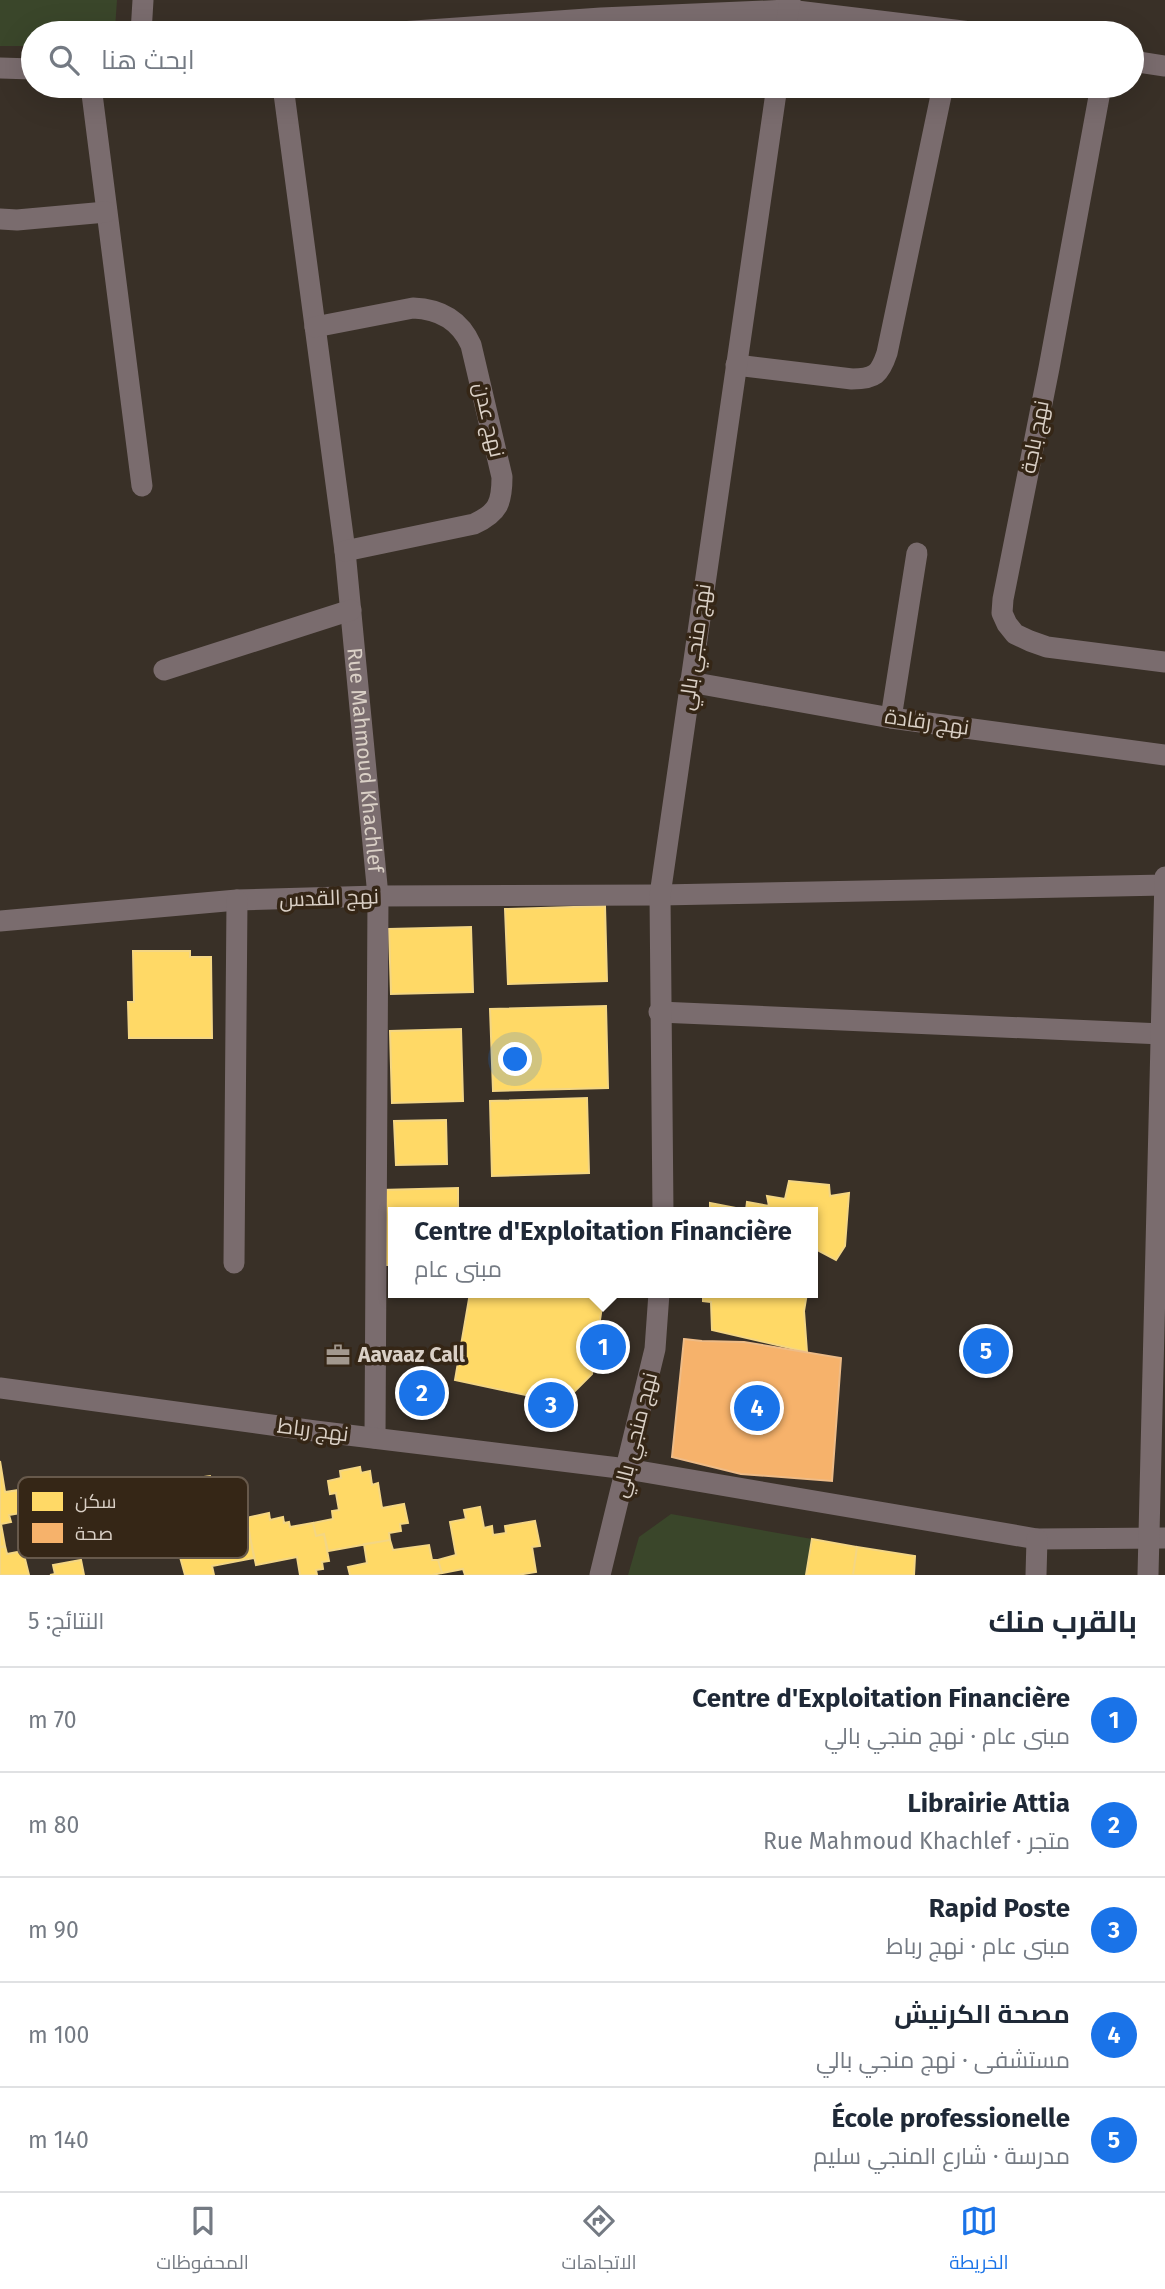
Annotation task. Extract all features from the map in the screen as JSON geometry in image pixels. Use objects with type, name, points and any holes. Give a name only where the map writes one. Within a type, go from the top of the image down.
[{"type":"street","points":[[142,21],[143,0]]},
{"type":"street","points":[[494,21],[601,9],[790,5],[891,21]]},
{"type":"street","points":[[1144,63],[1165,66]]},
{"type":"street","points":[[0,68],[21,69]]},
{"type":"street","points":[[92,98],[142,486]]},
{"type":"street","name":"Rue Mahmoud Khachlef","points":[[285,98],[345,551],[378,896],[375,1438]]},
{"type":"street","name":"نهج منجي بالي","points":[[663,1207],[660,895],[775,98]]},
{"type":"street","points":[[736,365],[852,379],[875,375],[882,368],[940,98]]},
{"type":"street","name":"نهج باجة","points":[[1099,98],[1002,613],[1015,634],[1047,647],[1165,662]]},
{"type":"street","points":[[0,219],[17,220],[106,212]]},
{"type":"street","name":"نهج عدن","points":[[314,327],[413,308],[427,308],[454,320],[465,331],[471,345],[502,477],[499,506],[490,517],[474,524],[345,551]]},
{"type":"street","points":[[891,718],[917,553]]},
{"type":"street","points":[[164,670],[351,610]]},
{"type":"street","name":"نهج رقادة","points":[[690,682],[891,718],[1165,755]]},
{"type":"street","points":[[1148,1575],[1157,1538],[1165,877]]},
{"type":"street","name":"نهج القدس","points":[[0,921],[237,900],[1165,885]]},
{"type":"street","points":[[234,1263],[237,900]]},
{"type":"street","points":[[659,1012],[1162,1034]]},
{"type":"street","name":"نهج منجي بالي","points":[[600,1575],[655,1349],[659,1298]]},
{"type":"street","name":"نهج رباط","points":[[0,1388],[627,1469],[1037,1539],[1157,1538]]},
{"type":"street","points":[[1035,1575],[1037,1539]]},
{"type":"green space","points":[[0,0],[117,0],[116,21],[21,21],[21,46],[0,46]]},
{"type":"green space","points":[[671,1514],[812,1539],[806,1575],[628,1575],[639,1537]]},
{"type":"building: سكن","points":[[605,906],[607,981],[508,984],[505,909]]},
{"type":"building: سكن","points":[[471,927],[473,992],[391,994],[389,929]]},
{"type":"building: سكن","points":[[133,951],[190,951],[190,957],[211,957],[212,1038],[129,1038],[128,1002],[134,1002]]},
{"type":"building: سكن","points":[[606,1006],[608,1088],[493,1091],[490,1009]]},
{"type":"building: سكن","points":[[461,1029],[463,1101],[392,1103],[390,1031]]},
{"type":"building: سكن","points":[[587,1098],[589,1173],[492,1176],[490,1101]]},
{"type":"building: سكن","points":[[446,1120],[447,1164],[396,1165],[394,1121]]},
{"type":"building: سكن","points":[[789,1181],[829,1185],[830,1196],[849,1193],[845,1246],[836,1260],[818,1250],[818,1207],[746,1207],[747,1202],[769,1206],[767,1196],[785,1199]]},
{"type":"building: سكن","points":[[458,1188],[458,1207],[388,1207],[388,1265],[382,1265],[380,1190]]},
{"type":"building: سكن","points":[[710,1203],[731,1207],[710,1207]]},
{"type":"building: سكن","points":[[469,1298],[603,1298],[592,1374],[563,1403],[455,1380]]},
{"type":"building: سكن","points":[[703,1298],[806,1298],[804,1311],[807,1352],[712,1330],[711,1302],[703,1301]]},
{"type":"building: سكن","points":[[0,1461],[5,1492],[18,1490],[18,1514],[9,1515],[11,1522],[1,1524],[5,1546],[0,1547]]},
{"type":"building: سكن","points":[[360,1467],[361,1473],[370,1471],[372,1485],[378,1483],[382,1508],[404,1504],[408,1523],[400,1524],[401,1531],[389,1533],[390,1540],[328,1551],[324,1534],[316,1536],[313,1523],[333,1519],[332,1511],[339,1510],[336,1493],[330,1494],[328,1481],[341,1478],[340,1471]]},
{"type":"building: سكن","points":[[480,1507],[484,1528],[492,1526],[493,1535],[506,1533],[505,1526],[535,1521],[540,1546],[532,1547],[536,1572],[517,1575],[465,1575],[463,1569],[442,1573],[438,1560],[456,1555],[450,1522],[466,1519],[464,1510]]},
{"type":"building: سكن","points":[[269,1513],[270,1520],[283,1517],[284,1523],[289,1522],[290,1527],[313,1523],[316,1536],[324,1534],[329,1561],[322,1562],[323,1569],[316,1570],[317,1575],[300,1575],[297,1557],[256,1565],[248,1518]]},
{"type":"building: سكن","points":[[248,1525],[254,1558],[212,1566],[214,1575],[185,1575],[180,1558],[248,1558]]},
{"type":"building: سكن","points":[[812,1539],[857,1547],[853,1575],[806,1575]]},
{"type":"building: سكن","points":[[390,1540],[393,1550],[429,1545],[432,1560],[438,1560],[442,1573],[350,1575],[348,1567],[367,1563],[364,1544]]},
{"type":"building: سكن","points":[[5,1546],[7,1554],[18,1552],[18,1558],[25,1558],[29,1575],[0,1575],[0,1547]]},
{"type":"building: سكن","points":[[857,1547],[915,1556],[914,1575],[853,1575]]},
{"type":"building: سكن","points":[[81,1560],[84,1575],[50,1575],[55,1574],[53,1565]]},
{"type":"building: صحة","points":[[684,1339],[744,1342],[841,1358],[832,1481],[741,1474],[672,1457]]},
{"type":"place","name":"Centre d'Exploitation Financière","points":[[603,1347]]},
{"type":"place","name":"École professionelle","points":[[986,1351]]},
{"type":"place","name":"Aavaaz Call","points":[[338,1355]]},
{"type":"place","name":"Librairie Attia","points":[[422,1393]]},
{"type":"place","name":"Rapid Poste","points":[[551,1405]]},
{"type":"place","name":"مصحة الكرنيش","points":[[757,1408]]}]
